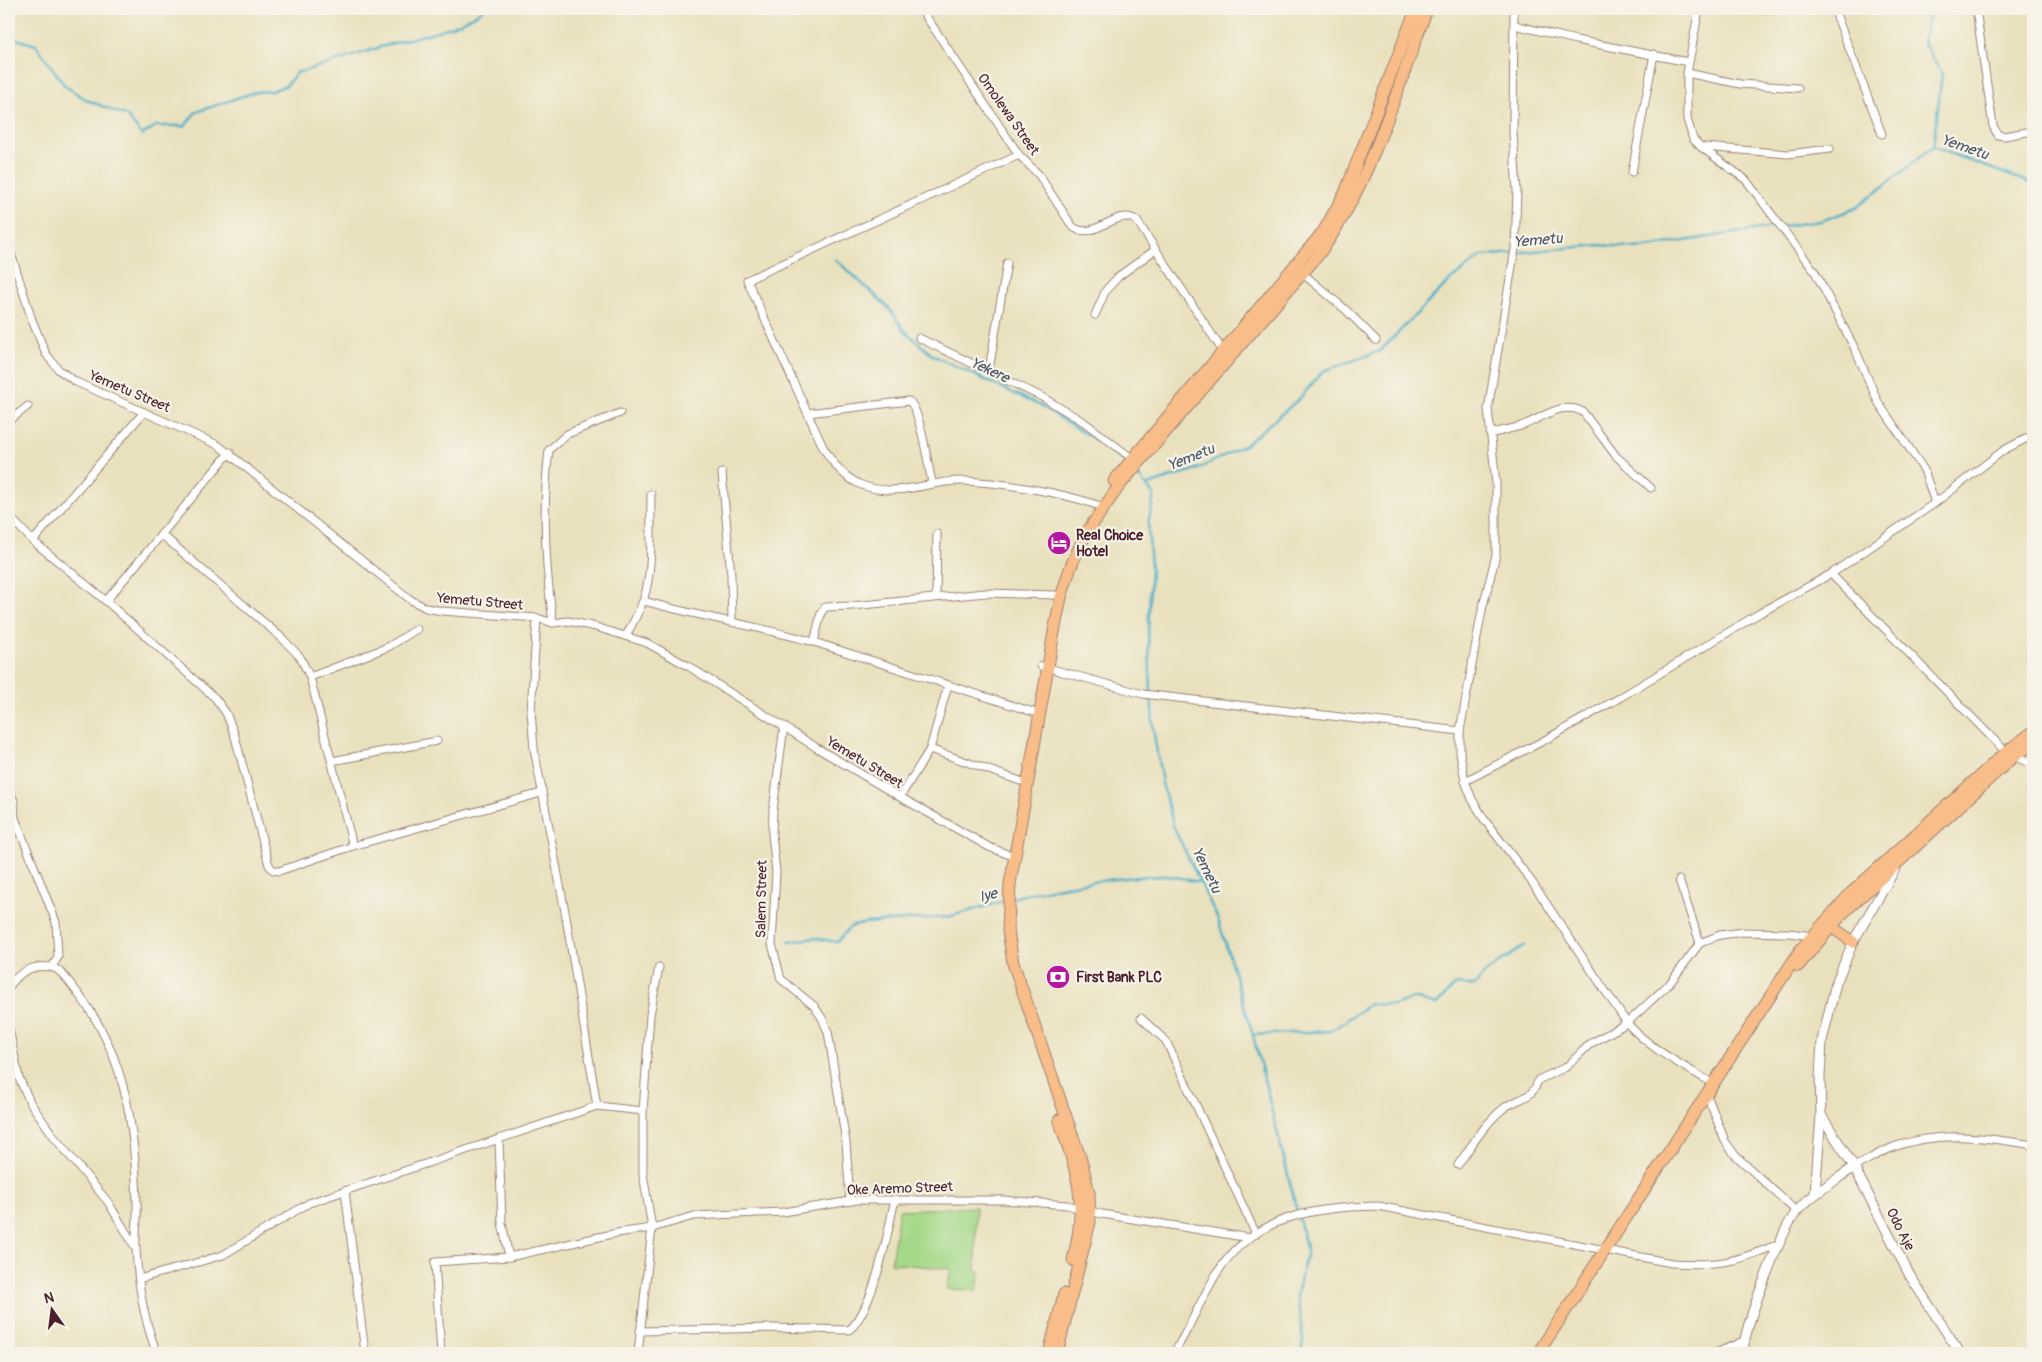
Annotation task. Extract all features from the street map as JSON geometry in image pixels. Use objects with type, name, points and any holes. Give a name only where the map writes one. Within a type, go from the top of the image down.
[{"type":"highway","points":[[1298,271],[1345,192],[1416,9]]},
{"type":"highway","points":[[1011,855],[1055,595],[1064,565],[1079,532],[1097,505],[1298,271],[1334,234],[1356,192],[1427,9]]},
{"type":"highway","points":[[1057,1353],[1087,1239],[1082,1163],[1019,980],[1009,945],[1007,914],[1011,855],[1020,781],[1033,712],[1061,597],[1071,566],[1094,521],[1131,466]]},
{"type":"highway","points":[[1827,924],[1900,860],[2033,732]]},
{"type":"highway","points":[[1546,1353],[1712,1083],[1787,968],[1858,886],[2010,754],[2033,744]]},
{"type":"highway","points":[[1827,924],[1852,942]]},
{"type":"highway","points":[[1538,1353],[1709,1100],[1815,937]]},
{"type":"highway","points":[[1049,1353],[1086,1210]]},
{"type":"street","name":"Omolewa Street","points":[[921,9],[1019,155],[1039,175],[1072,226],[1078,231],[1086,232],[1125,217],[1132,217],[1138,220],[1156,250]]},
{"type":"street","points":[[1514,9],[1513,133],[1517,191],[1514,248],[1488,409],[1496,483],[1496,555],[1482,610],[1460,731],[1460,753],[1465,781],[1472,799],[1484,819],[1544,900],[1627,1023],[1637,1034],[1660,1052],[1712,1083]]},
{"type":"street","points":[[1699,9],[1687,73],[1687,119],[1693,139],[1746,180],[1815,272],[1828,294],[1878,402],[1924,470],[1935,503]]},
{"type":"street","points":[[1747,9],[1785,9]]},
{"type":"street","points":[[1834,9],[1882,134]]},
{"type":"street","points":[[1976,9],[1993,126],[1998,135],[2004,136],[2033,131]]},
{"type":"street","points":[[1515,24],[1576,40],[1688,62]]},
{"type":"street","points":[[1632,172],[1654,54]]},
{"type":"street","points":[[1687,73],[1740,84],[1798,88]]},
{"type":"street","points":[[1701,147],[1788,154],[1830,148]]},
{"type":"street","points":[[1019,155],[747,280],[832,462],[853,483],[895,490],[932,482],[966,481],[1064,496],[1097,505]]},
{"type":"street","name":"Yemetu Street","points":[[9,250],[40,341],[59,370],[76,382],[204,437],[230,452],[411,600],[426,608],[537,618],[553,623],[568,621],[647,643],[688,666],[900,797],[989,847],[1011,855]]},
{"type":"street","points":[[1095,315],[1106,290],[1112,283],[1156,250],[1226,356]]},
{"type":"street","points":[[989,370],[1007,263]]},
{"type":"street","points":[[1298,271],[1346,310],[1376,340]]},
{"type":"street","points":[[919,338],[989,370],[1042,397],[1084,422],[1131,466]]},
{"type":"street","points":[[808,413],[909,401],[913,404],[917,416],[932,482]]},
{"type":"street","points":[[9,421],[28,406]]},
{"type":"street","points":[[1490,434],[1521,426],[1560,409],[1577,409],[1583,412],[1616,456],[1651,488]]},
{"type":"street","points":[[33,542],[144,412]]},
{"type":"street","points":[[553,623],[546,576],[543,510],[549,450],[566,434],[620,413]]},
{"type":"street","points":[[1465,781],[1543,741],[1612,702],[1760,613],[1831,574],[1935,503],[2004,450],[2033,435]]},
{"type":"street","points":[[106,601],[230,452]]},
{"type":"street","points":[[722,473],[731,575],[732,621]]},
{"type":"street","points":[[626,636],[644,601],[650,563],[650,494]]},
{"type":"street","points":[[9,516],[33,542],[106,601],[215,698],[226,712],[234,733],[269,865],[273,870],[279,871],[353,846],[541,793]]},
{"type":"street","points":[[161,534],[282,638],[300,657],[310,677],[353,846]]},
{"type":"street","points":[[936,596],[937,534]]},
{"type":"street","points":[[1831,574],[2010,754],[2033,765]]},
{"type":"street","points":[[814,642],[821,614],[825,607],[985,592],[1055,595]]},
{"type":"street","points":[[644,601],[686,613],[732,621],[814,642],[1033,712]]},
{"type":"street","points":[[537,618],[532,729],[541,793],[566,917],[597,1106]]},
{"type":"street","points":[[310,677],[388,647],[417,629]]},
{"type":"street","points":[[1044,667],[1155,696],[1460,731]]},
{"type":"street","points":[[900,797],[930,748],[948,685]]},
{"type":"street","name":"Salem Street","points":[[784,726],[773,810],[772,834],[776,872],[772,944],[781,979],[795,993],[807,998],[822,1018],[828,1032],[846,1142],[850,1201]]},
{"type":"street","points":[[332,761],[437,741]]},
{"type":"street","points":[[930,748],[1020,781]]},
{"type":"street","points":[[9,789],[14,801],[15,818],[18,827],[56,922],[58,957],[52,966]]},
{"type":"street","points":[[1815,1194],[1821,1115],[1820,1077],[1822,1041],[1836,983],[1852,942],[1900,860]]},
{"type":"street","points":[[1679,880],[1700,943]]},
{"type":"street","points":[[1458,1165],[1489,1121],[1506,1107],[1528,1097],[1536,1089],[1538,1080],[1566,1067],[1590,1044],[1627,1023],[1670,983],[1700,943],[1720,935],[1743,932],[1815,937]]},
{"type":"street","points":[[9,987],[16,976],[32,967],[52,966],[62,974],[86,1004],[105,1038],[120,1074],[129,1105],[134,1145],[138,1223],[136,1247],[139,1279],[144,1310],[158,1353]]},
{"type":"street","points":[[638,1353],[652,1228],[643,1174],[643,1111],[650,1015],[660,967]]},
{"type":"street","points":[[1141,1018],[1166,1041],[1253,1236]]},
{"type":"street","points":[[9,1029],[19,1078],[31,1104],[55,1138],[108,1202],[136,1247]]},
{"type":"street","points":[[1709,1100],[1721,1132],[1735,1155],[1797,1212]]},
{"type":"street","points":[[139,1279],[223,1255],[309,1203],[597,1106],[643,1111]]},
{"type":"street","name":"Odo Aje","points":[[1821,1115],[1854,1167],[1910,1276],[1960,1353]]},
{"type":"street","points":[[1743,1353],[1744,1341],[1779,1244],[1797,1212],[1815,1194],[1854,1167],[1888,1150],[1927,1138],[1972,1137],[2033,1145]]},
{"type":"street","points":[[499,1140],[502,1223],[509,1257]]},
{"type":"street","points":[[345,1190],[365,1353]]},
{"type":"street","points":[[640,1331],[771,1328],[849,1330],[854,1326],[867,1300],[880,1262],[895,1199]]},
{"type":"street","name":"Oke Aremo Street","points":[[441,1353],[436,1262],[509,1257],[617,1233],[652,1228],[694,1216],[783,1212],[850,1201],[895,1199],[1002,1200],[1086,1210],[1253,1236]]},
{"type":"street","points":[[1174,1353],[1219,1270],[1253,1236],[1291,1216],[1335,1206],[1378,1206],[1672,1263],[1716,1265],[1736,1261],[1779,1244]]},
{"type":"street","points":[[1716,1353],[1744,1341]]},
{"type":"green space","points":[[976,1207],[976,1271],[980,1272],[977,1291],[947,1289],[951,1269],[891,1263],[899,1210]]},
{"type":"waterway","points":[[9,37],[36,45],[65,86],[87,100],[127,116],[142,135],[156,126],[185,126],[196,112],[255,92],[272,91],[287,85],[296,73],[436,32],[461,23],[484,9]]},
{"type":"waterway","points":[[1931,9],[1923,41],[1942,74],[1933,147]]},
{"type":"waterway","name":"Yemetu","points":[[1783,226],[1821,221],[1856,208],[1933,147],[2033,184]]},
{"type":"waterway","name":"Yemetu","points":[[1148,485],[1200,468],[1245,445],[1299,399],[1323,371],[1380,351],[1447,283],[1481,256],[1599,245],[1640,248],[1778,226]]},
{"type":"waterway","name":"Yekere","points":[[835,259],[889,308],[905,331],[932,355],[1041,406],[1102,444],[1125,462]]},
{"type":"waterway","name":"Yemetu","points":[[1136,473],[1154,495],[1148,524],[1151,568],[1148,634],[1153,728],[1162,783],[1174,828],[1218,919],[1253,1035],[1307,1251],[1297,1294],[1303,1340],[1301,1353]]},
{"type":"waterway","name":"Iye","points":[[1012,898],[1048,889],[1147,876],[1178,877],[1199,882]]},
{"type":"waterway","name":"Iye","points":[[789,942],[815,938],[837,942],[850,927],[865,923],[948,917],[1007,900]]},
{"type":"waterway","points":[[1253,1035],[1331,1031],[1370,1004],[1394,1005],[1414,998],[1436,1005],[1456,984],[1474,986],[1487,971],[1524,946]]},
{"type":"place","name":"Real Choice Hotel","points":[[1059,543]]},
{"type":"place","name":"First Bank PLC","points":[[1058,977]]}]
